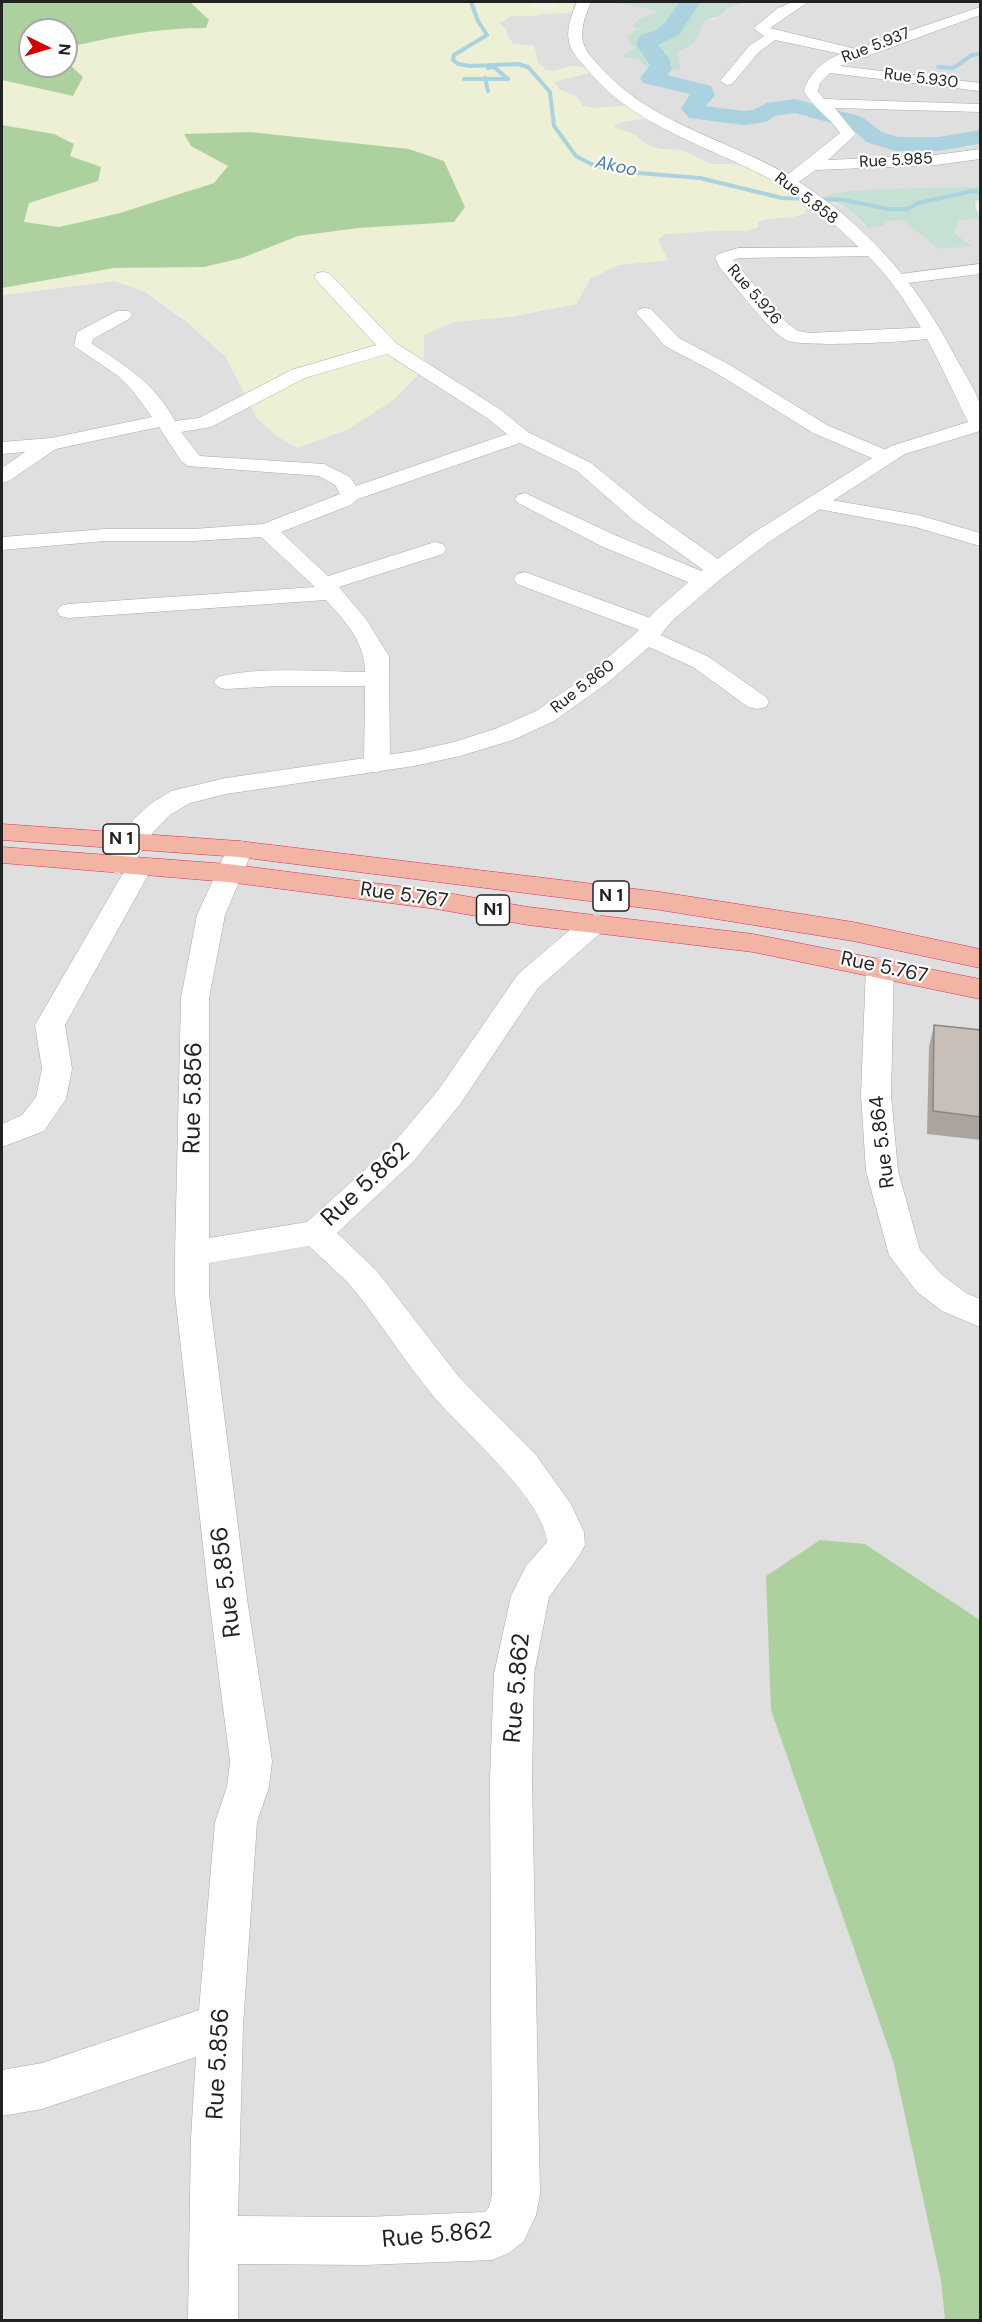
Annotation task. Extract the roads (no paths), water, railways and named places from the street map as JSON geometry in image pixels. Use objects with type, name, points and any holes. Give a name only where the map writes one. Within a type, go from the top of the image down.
[{"type":"highway","name":"N 1","points":[[2,832],[133,839],[234,861],[363,867],[581,892],[771,918],[880,936],[981,959]]},
{"type":"highway","name":"Rue 5.767","points":[[2,855],[129,866],[234,861],[528,916],[753,943],[880,966],[981,989]]},
{"type":"street","name":"Rue 5.858","points":[[584,2],[575,33],[576,42],[580,52],[600,78],[619,95],[639,110],[670,127],[745,159],[794,186],[873,252],[900,279],[932,333],[980,425]]},
{"type":"street","points":[[801,2],[783,11],[761,27],[763,31],[856,52]]},
{"type":"street","name":"Rue 5.937","points":[[820,104],[811,96],[810,90],[816,78],[840,59],[978,13]]},
{"type":"street","points":[[727,81],[754,49],[773,35]]},
{"type":"street","name":"Rue 5.930","points":[[826,68],[981,87]]},
{"type":"street","points":[[794,186],[826,151],[848,134],[820,104]]},
{"type":"street","points":[[820,104],[981,108]]},
{"type":"street","name":"Rue 5.985","points":[[812,165],[936,160],[981,154]]},
{"type":"street","name":"Rue 5.926","points":[[873,252],[738,253],[724,258],[726,264],[780,326],[792,336],[810,339],[932,333]]},
{"type":"street","points":[[900,279],[981,269]]},
{"type":"street","points":[[323,276],[389,347],[494,414],[521,436],[584,467],[710,575]]},
{"type":"street","points":[[645,314],[672,342],[723,369],[820,429],[886,457]]},
{"type":"street","points":[[123,315],[84,336],[83,346],[129,375],[149,397],[188,457],[195,462],[324,470],[343,481],[351,495]]},
{"type":"street","points":[[2,448],[51,444],[167,424],[204,423],[298,374],[389,347]]},
{"type":"street","name":"Rue 5.860","points":[[129,866],[133,839],[151,814],[166,803],[181,797],[288,776],[377,764],[477,744],[544,716],[567,703],[736,553],[886,457],[912,444],[980,425]]},
{"type":"street","points":[[2,544],[105,535],[193,535],[266,530],[344,501],[351,495],[521,436]]},
{"type":"street","points":[[2,477],[51,444]]},
{"type":"street","points":[[525,499],[619,546],[710,575]]},
{"type":"street","points":[[814,503],[918,521],[981,540]]},
{"type":"street","points":[[266,530],[327,588],[371,642],[377,656],[377,764]]},
{"type":"street","points":[[68,611],[327,588],[435,549]]},
{"type":"street","points":[[525,579],[649,632],[701,662],[757,702]]},
{"type":"street","points":[[226,682],[278,679],[377,680]]},
{"type":"street","name":"Rue 5.856","points":[[213,2320],[215,2138],[220,2026],[236,1822],[248,1787],[251,1761],[228,1599],[192,1294],[191,1253],[195,998],[211,915],[234,861]]},
{"type":"street","points":[[2,1136],[33,1123],[51,1099],[57,1069],[50,1024],[129,866]]},
{"type":"street","name":"Rue 5.862","points":[[214,2240],[365,2241],[492,2236],[504,2230],[512,2215],[516,2196],[511,1778],[514,1674],[530,1596],[539,1578],[566,1545],[565,1532],[558,1515],[523,1466],[447,1387],[365,1280],[316,1233],[402,1154],[450,1096],[528,981],[595,923]]},
{"type":"street","name":"Rue 5.864","points":[[880,966],[876,1095],[882,1172],[905,1255],[929,1282],[954,1302],[981,1314]]},
{"type":"street","points":[[191,1253],[316,1233]]},
{"type":"street","points":[[2,2093],[42,2086],[220,2026]]},
{"type":"waterway","name":"Akoo","points":[[471,2],[478,21],[487,35],[454,55],[453,60],[458,64],[470,66],[518,64],[528,67],[550,92],[554,126],[576,156],[591,164],[614,171],[700,178],[782,198],[844,200],[888,209],[907,209],[918,203],[972,191],[980,192]]},
{"type":"waterway","name":"Akoo","points":[[690,2],[671,31],[659,38],[649,40],[647,44],[661,65],[661,69],[651,78],[703,91],[704,95],[698,99],[693,109],[697,113],[725,114],[743,118],[760,116],[767,110],[795,106],[854,122],[874,137],[896,144],[938,144],[980,137]]},
{"type":"waterway","points":[[938,67],[953,68],[972,55],[980,54]]},
{"type":"waterway","points":[[488,68],[494,67],[508,79]]},
{"type":"waterway","points":[[464,79],[485,79]]},
{"type":"waterway","points":[[485,79],[507,79]]},
{"type":"waterway","points":[[485,79],[488,91]]}]
